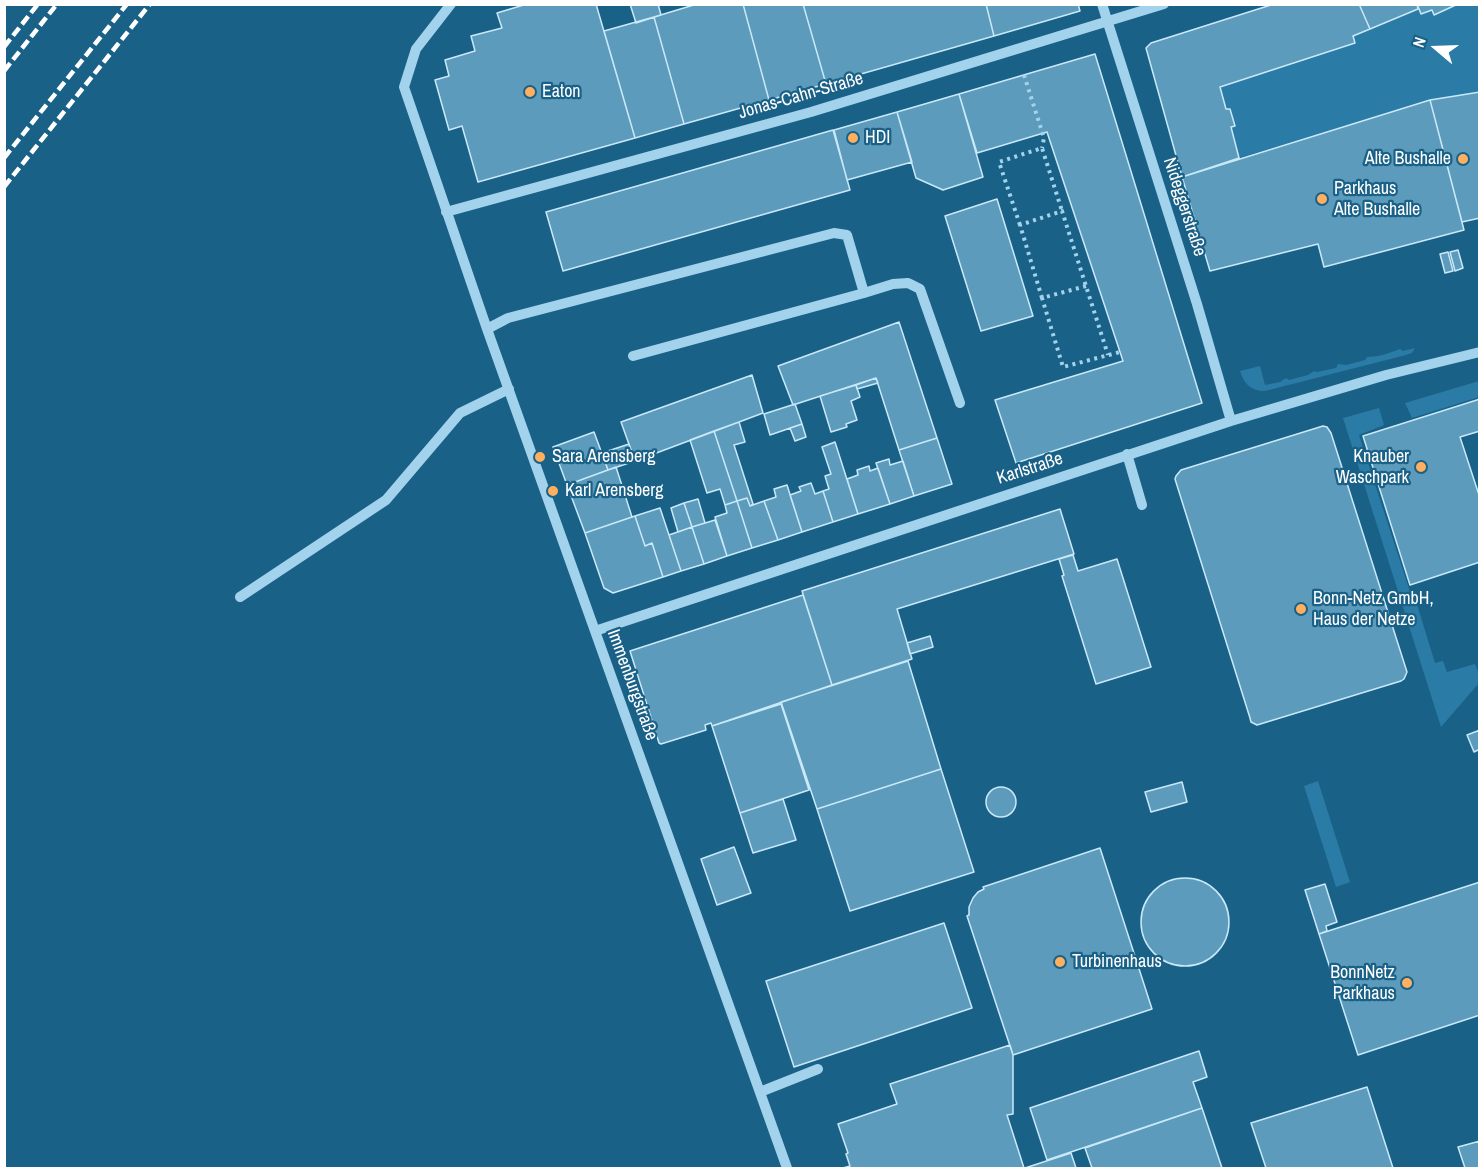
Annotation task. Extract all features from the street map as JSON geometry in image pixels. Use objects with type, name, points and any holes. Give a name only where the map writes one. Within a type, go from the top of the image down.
[{"type":"street","name":"Immenburgstraße","points":[[451,4],[416,49],[404,87],[487,328],[787,1168]]},
{"type":"street","name":"Nideggerstraße","points":[[1102,4],[1197,304],[1231,421]]},
{"type":"street","name":"Jonas-Cahn-Straße","points":[[446,212],[811,112],[1164,4]]},
{"type":"street","points":[[487,328],[508,318],[834,233],[847,235],[864,293]]},
{"type":"street","points":[[633,356],[893,284],[908,283],[920,289],[960,403]]},
{"type":"street","name":"Karlstraße","points":[[595,631],[1231,421],[1386,375],[1479,352]]},
{"type":"street","points":[[240,597],[386,500],[460,413],[509,389]]},
{"type":"street","points":[[1127,454],[1142,505]]},
{"type":"street","points":[[760,1092],[818,1070]]},
{"type":"path","points":[[1024,75],[1044,138],[1042,148],[1108,355]]},
{"type":"path","points":[[1042,148],[999,162],[1064,367],[1120,352]]},
{"type":"path","points":[[1020,225],[1062,211]]},
{"type":"path","points":[[1042,298],[1086,286]]},
{"type":"shaded area","points":[[1458,5],[1479,5],[1479,92],[1430,100],[1239,158],[1231,127],[1234,126],[1230,109],[1226,109],[1220,87],[1418,9],[1421,14],[1432,10],[1434,15]]},
{"type":"shaded area","points":[[1415,348],[1412,353],[1406,355],[1265,391],[1249,386],[1240,371],[1260,366],[1265,385],[1280,382],[1286,378],[1289,380],[1308,375],[1314,371],[1336,368],[1338,364],[1346,365],[1365,360],[1367,357]]},
{"type":"shaded area","points":[[1479,381],[1479,397],[1412,418],[1405,403]]},
{"type":"shaded area","points":[[1379,408],[1384,425],[1359,435],[1435,663],[1443,661],[1447,672],[1475,664],[1479,674],[1479,683],[1441,727],[1343,418]]},
{"type":"shaded area","points":[[1318,781],[1350,882],[1336,887],[1304,786]]},
{"type":"building","name":"Eaton","points":[[527,4],[596,4],[635,138],[478,182],[462,126],[449,130],[435,80],[449,76],[445,60],[475,51],[471,36],[502,28],[497,13]]},
{"type":"building","points":[[630,4],[658,4],[661,15],[636,23]]},
{"type":"building","points":[[697,4],[743,4],[769,100],[684,124],[654,17]]},
{"type":"building","points":[[743,4],[803,4],[826,84],[769,100]]},
{"type":"building","points":[[803,4],[986,4],[994,36],[826,84]]},
{"type":"building","points":[[986,4],[1078,4],[1080,11],[994,36]]},
{"type":"building","points":[[1274,4],[1359,4],[1370,29],[1353,36],[1355,43],[1220,87],[1226,109],[1230,109],[1235,126],[1231,127],[1239,158],[1182,177],[1146,48],[1151,43]]},
{"type":"building","points":[[1359,4],[1417,4],[1418,9],[1370,29]]},
{"type":"building","points":[[1417,4],[1458,4],[1434,15],[1432,10],[1421,14]]},
{"type":"building","points":[[654,17],[684,124],[635,138],[604,31]]},
{"type":"building","points":[[1095,54],[1202,403],[1016,463],[995,400],[1123,361],[1047,132],[977,153],[959,94]]},
{"type":"building","name":"Alte Bushalle","points":[[1480,92],[1480,218],[1462,222],[1430,100]]},
{"type":"building","points":[[959,94],[983,177],[943,190],[916,178],[897,112]]},
{"type":"building","name":"Parkhaus Alte Bushalle","points":[[1430,100],[1464,230],[1324,267],[1318,244],[1210,271],[1182,177]]},
{"type":"building","points":[[897,112],[912,162],[847,180],[834,130]]},
{"type":"building","points":[[833,130],[850,190],[563,271],[546,212]]},
{"type":"building","points":[[997,199],[1033,316],[981,331],[945,216]]},
{"type":"building","points":[[1458,250],[1463,268],[1455,271],[1450,252]]},
{"type":"building","points":[[1448,252],[1453,271],[1445,273],[1440,254]]},
{"type":"building","points":[[899,322],[937,438],[899,450],[876,378],[793,405],[778,366]]},
{"type":"building","points":[[752,375],[763,413],[635,461],[621,422]]},
{"type":"building","points":[[876,378],[878,383],[857,389],[856,385]]},
{"type":"building","points":[[856,385],[860,397],[851,401],[857,420],[846,424],[847,427],[831,432],[820,396]]},
{"type":"building","name":"Knauber Waschpark","points":[[1480,399],[1480,431],[1460,437],[1480,498],[1480,562],[1410,585],[1363,436]]},
{"type":"building","points":[[795,404],[802,424],[770,435],[764,414]]},
{"type":"building","points":[[739,422],[745,442],[734,445],[753,504],[750,506],[747,498],[737,501],[714,431]]},
{"type":"building","points":[[802,424],[806,437],[795,441],[790,428]]},
{"type":"building","name":"Bonn-Netz GmbH, Haus der Netze","points":[[1323,426],[1327,427],[1331,433],[1407,672],[1401,681],[1257,725],[1251,722],[1175,479],[1181,470]]},
{"type":"building","points":[[714,431],[737,501],[725,505],[720,489],[707,493],[690,440]]},
{"type":"building","points":[[594,432],[608,470],[567,485],[553,447]]},
{"type":"building","points":[[937,438],[952,484],[914,496],[899,450]]},
{"type":"building","points":[[835,442],[858,514],[833,522],[823,491],[829,489],[825,476],[831,474],[822,447]]},
{"type":"building","points":[[629,444],[635,461],[608,470],[602,453]]},
{"type":"building","points":[[889,459],[890,465],[903,461],[914,496],[890,504],[876,463]]},
{"type":"building","points":[[869,466],[870,471],[878,468],[890,504],[858,514],[847,479],[858,475],[857,470]]},
{"type":"building","points":[[616,467],[632,517],[585,533],[567,485]]},
{"type":"building","points":[[811,483],[815,494],[823,491],[833,522],[802,532],[790,495],[801,491],[799,487]]},
{"type":"building","points":[[787,485],[802,532],[778,540],[764,501],[776,497],[774,489]]},
{"type":"building","points":[[747,498],[750,506],[764,501],[778,540],[752,548],[737,501]]},
{"type":"building","points":[[698,499],[705,523],[692,527],[684,503]]},
{"type":"building","points":[[737,501],[752,548],[727,556],[715,517],[727,513],[725,505]]},
{"type":"building","points":[[684,503],[692,527],[678,532],[671,508]]},
{"type":"building","points":[[660,508],[681,571],[663,577],[652,543],[645,546],[635,516]]},
{"type":"building","points":[[1060,509],[1074,554],[897,609],[912,659],[832,685],[802,591]]},
{"type":"building","points":[[635,516],[645,546],[652,543],[663,577],[613,593],[604,588],[585,533]]},
{"type":"building","points":[[715,520],[727,556],[704,564],[692,527]]},
{"type":"building","points":[[692,527],[704,564],[681,571],[669,535]]},
{"type":"building","points":[[1073,555],[1078,571],[1117,559],[1151,667],[1096,684],[1062,576],[1064,575],[1059,559]]},
{"type":"building","points":[[803,595],[832,685],[712,726],[711,723],[705,725],[706,730],[659,743],[630,651]]},
{"type":"building","points":[[930,636],[933,647],[910,654],[907,643]]},
{"type":"building","points":[[908,661],[941,769],[817,809],[781,702]]},
{"type":"building","points":[[781,704],[809,790],[740,813],[712,726]]},
{"type":"building","points":[[1480,730],[1480,749],[1474,752],[1467,735]]},
{"type":"building","points":[[941,769],[974,872],[850,911],[817,809]]},
{"type":"building","points":[[1182,782],[1187,802],[1151,812],[1145,792]]},
{"type":"building","points":[[1001,787],[1012,791],[1016,802],[1012,813],[1001,817],[990,813],[986,802],[990,791]]},
{"type":"building","points":[[783,799],[796,840],[753,853],[740,813]]},
{"type":"building","points":[[734,847],[751,893],[717,905],[701,859]]},
{"type":"building","name":"Turbinenhaus","points":[[1100,848],[1152,1009],[1013,1055],[967,916],[969,907],[978,892],[984,889],[983,887]]},
{"type":"building","points":[[1185,878],[1202,881],[1216,891],[1226,905],[1229,922],[1226,939],[1216,953],[1202,963],[1185,966],[1168,963],[1154,953],[1144,939],[1141,922],[1144,905],[1154,891],[1168,881]]},
{"type":"building","name":"BonnNetz Parkhaus","points":[[1480,882],[1480,1015],[1358,1055],[1319,934]]},
{"type":"building","points":[[1325,884],[1337,922],[1326,926],[1327,931],[1319,934],[1305,890]]},
{"type":"building","points":[[944,923],[972,1008],[794,1067],[766,981]]},
{"type":"building","points":[[1010,1045],[1013,1055],[1013,1114],[1007,1115],[1024,1168],[843,1168],[850,1166],[838,1124],[897,1104],[890,1084]]},
{"type":"building","points":[[1199,1051],[1207,1077],[1193,1082],[1202,1108],[1047,1160],[1030,1108]]},
{"type":"building","points":[[1367,1087],[1393,1168],[1266,1168],[1251,1123]]},
{"type":"building","points":[[1202,1108],[1222,1168],[1092,1168],[1085,1148]]},
{"type":"building","points":[[1480,1141],[1480,1168],[1465,1168],[1458,1147]]},
{"type":"building","points":[[1071,1153],[1076,1168],[1025,1168]]},
{"type":"railway","points":[[4,47],[38,4]]},
{"type":"railway","points":[[4,71],[57,4]]},
{"type":"railway","points":[[4,158],[127,4]]},
{"type":"railway","points":[[4,187],[150,4]]},
{"type":"place","name":"Eaton","points":[[530,92]]},
{"type":"place","name":"HDI","points":[[853,138]]},
{"type":"place","name":"Alte Bushalle","points":[[1463,159]]},
{"type":"place","name":"Parkhaus Alte Bushalle","points":[[1322,199]]},
{"type":"place","name":"Sara Arensberg","points":[[540,457]]},
{"type":"place","name":"Knauber Waschpark","points":[[1421,467]]},
{"type":"place","name":"Karl Arensberg","points":[[553,491]]},
{"type":"place","name":"Bonn-Netz GmbH, Haus der Netze","points":[[1301,609]]},
{"type":"place","name":"Turbinenhaus","points":[[1060,962]]},
{"type":"place","name":"BonnNetz Parkhaus","points":[[1407,983]]}]
